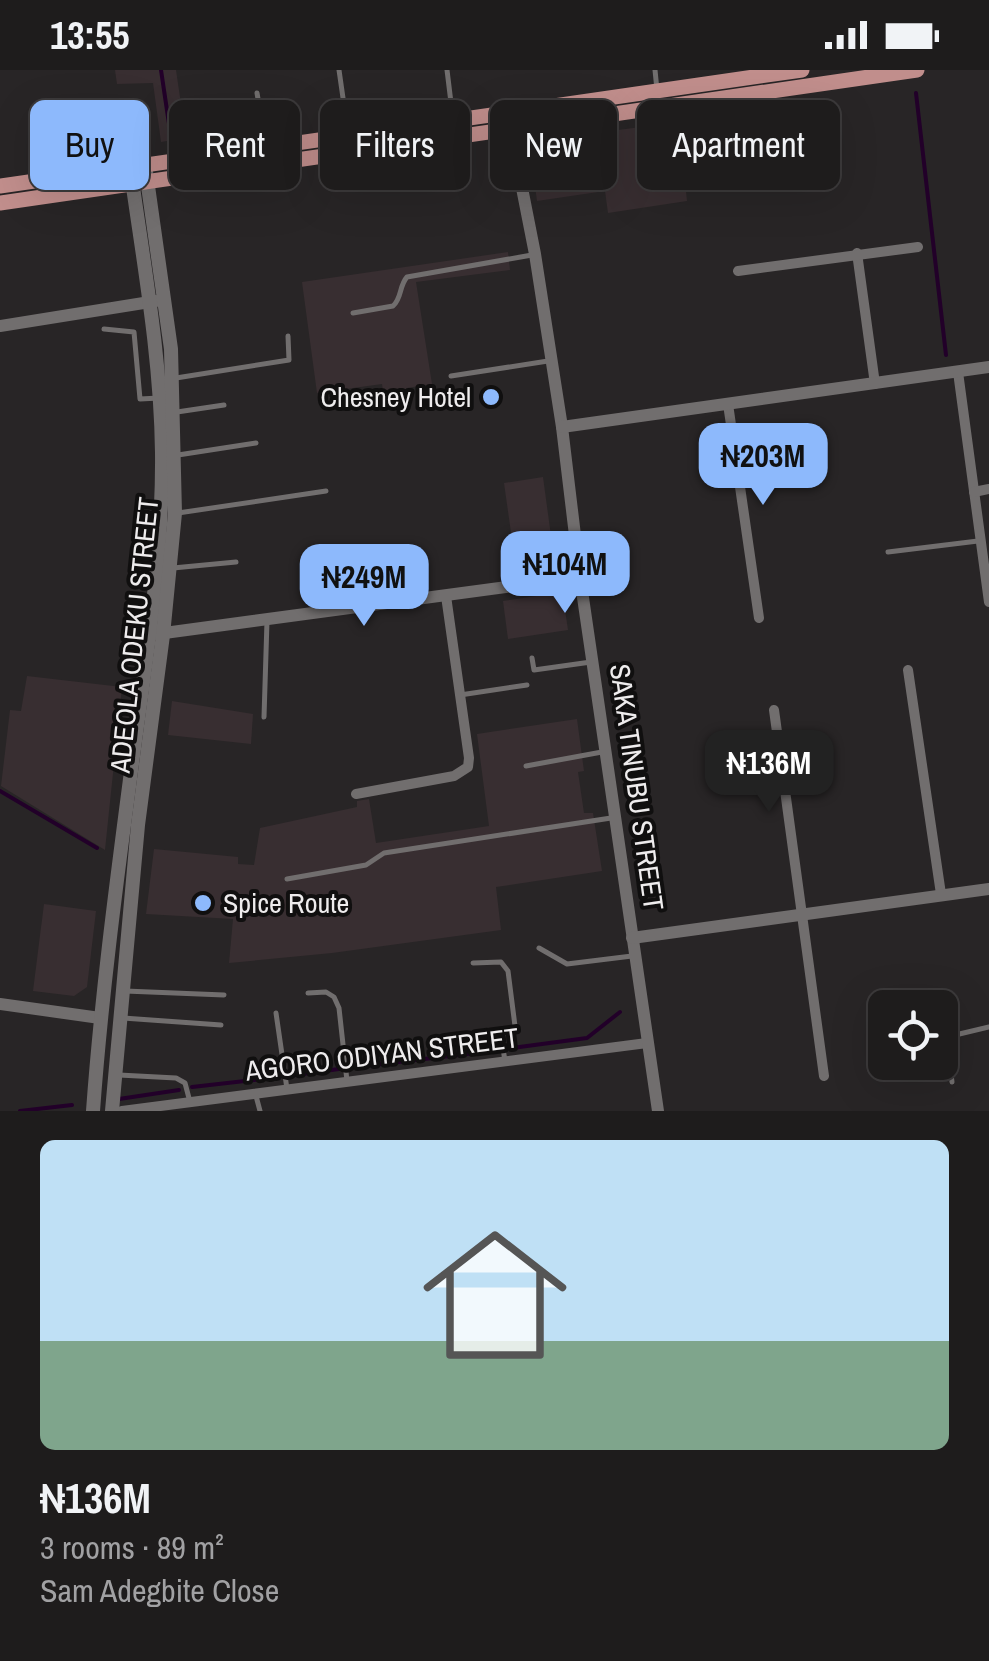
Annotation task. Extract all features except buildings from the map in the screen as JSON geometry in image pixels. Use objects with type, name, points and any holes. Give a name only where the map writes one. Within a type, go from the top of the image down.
[{"type":"main road","points":[[617,101],[802,70]]},
{"type":"main road","points":[[617,108],[906,71]]},
{"type":"main road","points":[[149,182],[490,125]]},
{"type":"main road","points":[[0,186],[30,182]]},
{"type":"main road","points":[[0,203],[96,190]]},
{"type":"main road","name":"ADEOLA ODEKU STREET","points":[[93,1111],[100,1018],[156,634],[170,568],[175,513],[173,378],[141,190]]},
{"type":"main road","name":"ADEOLA ODEKU STREET","points":[[156,634],[160,512],[157,301]]},
{"type":"main road","name":"ADEOLA ODEKU STREET","points":[[112,1111],[131,824]]},
{"type":"street","name":"SAKA TINUBU STREET","points":[[522,190],[562,427],[580,577],[658,1111]]},
{"type":"street","points":[[738,271],[918,247]]},
{"type":"street","points":[[857,253],[875,384]]},
{"type":"street","points":[[0,326],[157,301]]},
{"type":"street","points":[[562,427],[989,367]]},
{"type":"street","points":[[958,372],[989,602]]},
{"type":"street","points":[[728,404],[759,618]]},
{"type":"street","points":[[974,492],[989,488]]},
{"type":"street","points":[[156,634],[580,577]]},
{"type":"street","points":[[356,794],[464,772],[469,758],[446,596]]},
{"type":"street","points":[[908,670],[941,894]]},
{"type":"street","points":[[774,710],[824,1076]]},
{"type":"street","points":[[632,938],[989,889]]},
{"type":"street","points":[[0,1004],[100,1018]]},
{"type":"street","name":"AGORO ODIYAN STREET","points":[[122,1111],[648,1043]]},
{"type":"lane","points":[[339,70],[343,100]]},
{"type":"lane","points":[[447,70],[450,100]]},
{"type":"lane","points":[[655,70],[657,93]]},
{"type":"lane","points":[[257,93],[258,100]]},
{"type":"lane","points":[[353,314],[394,306],[407,277],[535,254]]},
{"type":"lane","points":[[104,330],[134,332],[140,399],[160,398]]},
{"type":"lane","points":[[173,378],[289,360],[288,336]]},
{"type":"lane","points":[[451,376],[551,360]]},
{"type":"lane","points":[[174,412],[224,405]]},
{"type":"lane","points":[[175,455],[256,443]]},
{"type":"lane","points":[[175,513],[326,492]]},
{"type":"lane","points":[[888,552],[981,541]]},
{"type":"lane","points":[[170,568],[236,562]]},
{"type":"lane","points":[[264,717],[267,621]]},
{"type":"lane","points":[[532,658],[534,670],[594,662]]},
{"type":"lane","points":[[460,694],[526,685]]},
{"type":"lane","points":[[526,766],[606,752]]},
{"type":"lane","points":[[287,879],[366,865],[384,853],[614,818]]},
{"type":"lane","points":[[539,948],[567,964],[635,955]]},
{"type":"lane","points":[[473,963],[501,962],[508,970],[515,1026],[502,1036],[484,1039]]},
{"type":"lane","points":[[122,990],[224,995]]},
{"type":"lane","points":[[308,994],[326,992],[334,996],[347,1081]]},
{"type":"lane","points":[[276,1013],[287,1089]]},
{"type":"lane","points":[[120,1018],[221,1025]]},
{"type":"lane","points":[[952,1082],[947,1042],[951,1036],[989,1027]]},
{"type":"lane","points":[[502,1036],[505,1061]]},
{"type":"lane","points":[[115,1075],[176,1078],[184,1083],[190,1102]]},
{"type":"lane","points":[[256,1094],[260,1111]]},
{"type":"shaded area","points":[[115,70],[176,70],[180,100],[169,100],[169,141],[161,142],[153,83],[117,84]]},
{"type":"shaded area","points":[[637,128],[637,190],[686,190],[687,201],[608,213],[605,191],[537,201],[536,190],[617,190],[617,130]]},
{"type":"shaded area","points":[[508,252],[510,270],[416,282],[432,384],[407,388],[385,404],[382,384],[317,393],[302,282]]},
{"type":"shaded area","points":[[543,477],[554,558],[549,563],[516,568],[504,483]]},
{"type":"shaded area","points":[[550,594],[564,603],[568,630],[508,639],[503,601]]},
{"type":"shaded area","points":[[27,676],[122,687],[105,850],[1,786],[10,710],[21,711]]},
{"type":"shaded area","points":[[172,701],[253,714],[251,744],[168,735]]},
{"type":"shaded area","points":[[577,719],[584,771],[578,772],[584,813],[593,813],[602,871],[496,887],[501,930],[229,963],[233,919],[146,914],[154,849],[238,857],[238,864],[254,865],[260,828],[357,807],[357,801],[369,799],[376,843],[489,826],[477,734]]},
{"type":"shaded area","points":[[44,904],[96,911],[87,987],[74,996],[33,991]]},
{"type":"waterway","points":[[161,70],[169,124]]},
{"type":"waterway","points":[[916,93],[946,355]]},
{"type":"waterway","points":[[0,791],[97,848]]},
{"type":"waterway","points":[[512,1048],[587,1038],[620,1012]]},
{"type":"waterway","points":[[355,1067],[493,1051]]},
{"type":"waterway","points":[[295,1075],[339,1069]]},
{"type":"waterway","points":[[192,1087],[279,1077]]},
{"type":"waterway","points":[[119,1099],[179,1090]]},
{"type":"waterway","points":[[20,1111],[72,1105]]},
{"type":"place","name":"Chesney Hotel","points":[[491,397]]},
{"type":"place","name":"Spice Route","points":[[203,903]]}]
